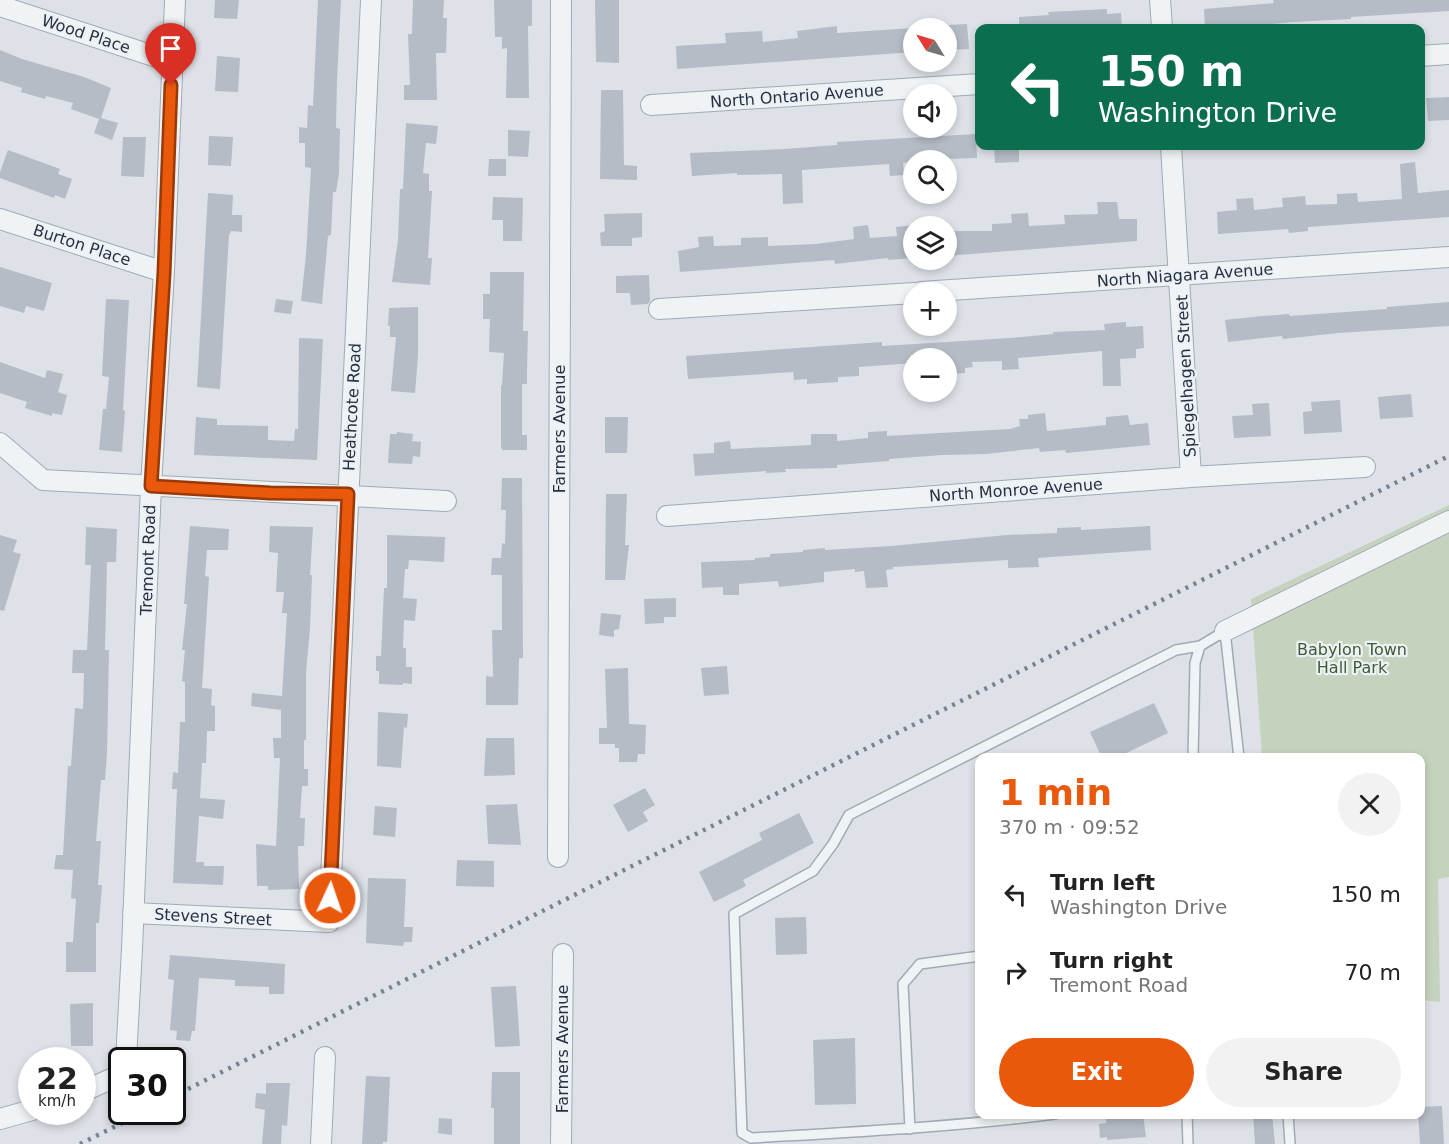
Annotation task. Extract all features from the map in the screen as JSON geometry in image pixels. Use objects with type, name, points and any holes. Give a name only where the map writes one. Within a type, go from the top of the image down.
[{"type":"street","name":"Tremont Road","points":[[127,1047],[175,0]]},
{"type":"street","name":"Heathcote Road","points":[[329,922],[371,0]]},
{"type":"street","name":"Farmers Avenue","points":[[558,857],[561,0]]},
{"type":"street","points":[[1160,0],[1162,24]]},
{"type":"street","name":"Wood Place","points":[[0,6],[172,62]]},
{"type":"street","points":[[1425,56],[1449,54]]},
{"type":"street","name":"North Ontario Avenue","points":[[651,105],[975,84]]},
{"type":"street","name":"Spiegelhagen Street","points":[[1171,150],[1191,477]]},
{"type":"street","name":"Burton Place","points":[[0,219],[164,273]]},
{"type":"street","name":"North Niagara Avenue","points":[[957,290],[1449,257]]},
{"type":"street","points":[[659,309],[903,294]]},
{"type":"street","points":[[0,443],[43,480],[270,493],[348,494],[447,501]]},
{"type":"street","name":"North Monroe Avenue","points":[[667,516],[1191,477],[1365,467]]},
{"type":"street","points":[[1225,632],[1449,521]]},
{"type":"street","name":"Stevens Street","points":[[133,913],[329,922]]},
{"type":"street","name":"Farmers Avenue","points":[[561,1144],[563,954]]},
{"type":"street","points":[[321,1144],[325,1057]]},
{"type":"street","points":[[0,1119],[18,1114]]},
{"type":"lane","points":[[1001,1119],[910,1129],[751,1138],[742,1133],[734,914],[813,871],[833,844],[849,815],[1176,650],[1200,646],[1225,632],[1238,753]]},
{"type":"lane","points":[[1193,753],[1195,663],[1200,646]]},
{"type":"lane","points":[[910,1129],[903,984],[920,964],[975,957]]},
{"type":"lane","points":[[1187,1119],[1188,1144]]},
{"type":"lane","points":[[1288,1119],[1290,1144]]},
{"type":"green space","name":"Babylon Town Hall Park","points":[[1449,505],[1449,877],[1438,879],[1440,1002],[1425,1000],[1425,753],[1262,753],[1251,599]]},
{"type":"building","points":[[215,0],[239,0],[237,19],[214,18]]},
{"type":"building","points":[[318,0],[341,0],[336,128],[340,129],[339,173],[336,192],[333,192],[331,235],[328,236],[322,304],[301,301],[311,168],[305,167],[305,143],[299,143],[299,127],[307,128],[308,105],[313,106]]},
{"type":"building","points":[[413,0],[444,0],[443,18],[447,18],[446,53],[436,53],[437,100],[404,100],[404,85],[410,85],[408,34],[412,34]]},
{"type":"building","points":[[494,0],[532,0],[532,26],[528,26],[529,98],[506,98],[507,48],[502,49],[502,37],[495,37]]},
{"type":"building","points":[[595,0],[619,0],[619,63],[596,62]]},
{"type":"building","points":[[1273,0],[1449,0],[1449,11],[1273,24],[1205,24],[1204,9],[1274,3]]},
{"type":"building","points":[[1107,9],[1107,14],[1121,13],[1122,24],[1019,24],[1019,17],[1049,15],[1048,12]]},
{"type":"building","points":[[957,24],[967,24],[969,49],[957,50]]},
{"type":"building","points":[[837,26],[837,33],[903,29],[903,53],[677,69],[676,46],[726,43],[725,33],[762,31],[763,42],[798,38],[797,31]]},
{"type":"building","points":[[0,50],[111,88],[101,118],[118,123],[112,140],[94,133],[99,119],[71,109],[73,103],[46,96],[45,99],[21,92],[22,88],[0,81]]},
{"type":"building","points":[[217,56],[240,58],[238,92],[215,91]]},
{"type":"building","points":[[601,90],[623,90],[624,165],[637,166],[637,180],[600,179]]},
{"type":"building","points":[[1449,97],[1449,120],[1428,121],[1426,98]]},
{"type":"building","points":[[406,123],[438,126],[436,144],[426,143],[423,173],[429,174],[429,191],[432,191],[428,258],[432,258],[430,285],[392,282],[398,240],[400,189],[403,189]]},
{"type":"building","points":[[508,130],[530,131],[528,157],[508,156]]},
{"type":"building","points":[[975,134],[977,158],[957,159],[957,150],[903,150],[903,175],[890,176],[889,164],[802,170],[803,203],[783,204],[782,174],[737,175],[737,173],[692,176],[690,153],[837,145],[837,142],[957,138],[957,135]]},
{"type":"building","points":[[209,136],[233,137],[231,166],[208,165]]},
{"type":"building","points":[[123,137],[146,137],[144,177],[121,176]]},
{"type":"building","points":[[8,150],[60,169],[58,174],[72,179],[65,199],[55,195],[54,198],[0,178]]},
{"type":"building","points":[[994,150],[1019,150],[1019,162],[995,163]]},
{"type":"building","points":[[489,159],[506,159],[506,176],[488,176]]},
{"type":"building","points":[[1415,162],[1418,193],[1449,190],[1449,217],[1308,227],[1308,231],[1289,233],[1288,229],[1218,234],[1217,212],[1237,210],[1236,199],[1253,198],[1254,210],[1283,207],[1282,198],[1305,196],[1306,205],[1337,204],[1337,194],[1357,193],[1358,202],[1402,199],[1400,164]]},
{"type":"building","points":[[208,193],[233,195],[232,215],[242,215],[242,232],[231,231],[229,235],[220,389],[197,387]]},
{"type":"building","points":[[493,197],[523,198],[522,241],[503,241],[503,220],[492,220]]},
{"type":"building","points":[[1097,202],[1117,202],[1119,219],[1137,219],[1137,241],[957,255],[957,231],[992,231],[992,224],[1012,223],[1011,214],[1028,213],[1029,226],[1065,224],[1064,215],[1098,214]]},
{"type":"building","points":[[642,213],[642,237],[632,238],[632,246],[601,246],[600,233],[605,231],[604,214]]},
{"type":"building","points":[[868,225],[870,238],[897,236],[896,227],[903,226],[903,259],[888,260],[888,258],[835,264],[834,260],[680,272],[678,251],[699,247],[698,237],[713,236],[714,246],[741,245],[741,238],[768,237],[768,246],[816,244],[854,239],[853,227]]},
{"type":"building","points":[[0,267],[52,283],[44,311],[26,306],[24,313],[0,306]]},
{"type":"building","points":[[490,272],[524,272],[523,331],[528,331],[527,384],[522,384],[522,435],[527,435],[527,450],[502,450],[501,446],[501,385],[504,353],[489,352],[490,319],[483,319],[483,294],[490,294]]},
{"type":"building","points":[[649,275],[650,301],[648,304],[631,305],[630,293],[616,293],[616,276]]},
{"type":"building","points":[[106,299],[129,300],[122,452],[99,450],[109,377],[102,376]]},
{"type":"building","points":[[276,299],[293,301],[291,314],[274,312]]},
{"type":"building","points":[[1449,302],[1449,326],[1283,339],[1282,336],[1228,342],[1225,320],[1387,309],[1387,307]]},
{"type":"building","points":[[418,307],[415,393],[391,391],[396,337],[390,337],[389,308]]},
{"type":"building","points":[[1126,322],[1126,327],[1143,326],[1144,348],[1136,349],[1136,358],[1120,359],[1121,386],[1103,386],[1102,351],[1018,358],[1019,369],[1002,370],[1002,361],[972,362],[973,367],[965,368],[965,373],[957,374],[957,348],[903,348],[903,364],[859,367],[859,376],[838,377],[838,382],[807,384],[807,379],[794,380],[793,372],[688,379],[686,356],[882,342],[882,346],[1010,338],[1053,334],[1053,332],[1105,330],[1104,324]]},
{"type":"building","points":[[299,338],[323,339],[317,460],[194,455],[196,417],[217,419],[217,425],[268,426],[268,440],[294,441],[295,429],[298,429]]},
{"type":"building","points":[[0,362],[45,378],[47,370],[63,374],[58,392],[67,395],[62,415],[52,413],[52,416],[25,408],[27,402],[0,393]]},
{"type":"building","points":[[1411,394],[1413,417],[1380,419],[1378,397]]},
{"type":"building","points":[[1340,400],[1342,432],[1304,434],[1303,412],[1312,411],[1311,402]]},
{"type":"building","points":[[1269,403],[1271,436],[1234,438],[1232,416],[1253,415],[1252,404]]},
{"type":"building","points":[[1045,413],[1047,431],[1106,425],[1106,417],[1128,415],[1130,425],[1148,423],[1150,445],[1066,453],[1065,450],[1040,452],[1039,448],[986,454],[889,459],[889,461],[837,465],[837,468],[785,469],[786,472],[766,473],[766,471],[695,476],[693,454],[714,453],[714,443],[730,441],[731,449],[811,445],[811,434],[837,434],[837,441],[868,438],[868,432],[887,431],[887,436],[1010,429],[1020,426],[1019,419],[1028,419],[1028,415]]},
{"type":"building","points":[[605,417],[628,417],[627,453],[605,453]]},
{"type":"building","points":[[397,432],[413,434],[412,441],[421,442],[420,457],[413,456],[412,464],[388,463],[390,434],[397,434]]},
{"type":"building","points":[[502,478],[522,478],[523,658],[519,658],[518,705],[486,705],[486,676],[493,677],[492,630],[502,630],[502,575],[491,575],[492,558],[501,558],[502,543],[505,544],[506,510],[501,510]]},
{"type":"building","points":[[606,494],[627,494],[625,545],[629,545],[625,580],[605,580]]},
{"type":"building","points":[[190,526],[229,529],[228,550],[207,550],[205,576],[209,577],[202,688],[212,689],[211,705],[215,706],[215,731],[207,731],[206,763],[202,763],[200,798],[225,800],[223,819],[199,816],[196,862],[204,862],[204,866],[224,866],[223,885],[173,883],[177,789],[172,789],[173,772],[178,773],[180,722],[185,722],[185,682],[182,681],[185,650],[182,650],[187,604],[184,604]]},
{"type":"building","points":[[270,526],[313,527],[310,629],[306,673],[306,740],[304,740],[304,769],[308,769],[308,786],[302,786],[300,818],[305,818],[304,846],[298,846],[299,889],[268,890],[268,886],[257,886],[256,844],[276,846],[280,758],[274,758],[273,738],[281,738],[281,710],[251,706],[252,693],[282,696],[287,613],[282,613],[284,592],[276,592],[278,553],[269,552]]},
{"type":"building","points":[[1150,526],[1151,550],[1038,558],[1039,567],[1008,568],[1008,560],[893,567],[893,569],[886,570],[888,587],[866,588],[864,571],[855,572],[855,569],[824,572],[824,582],[779,587],[778,581],[739,584],[739,595],[723,595],[723,587],[702,588],[701,562],[755,560],[755,558],[770,557],[770,554],[825,548],[825,550],[891,546],[1007,535],[1057,533],[1057,528],[1081,527],[1081,530]]},
{"type":"building","points":[[86,527],[117,529],[116,562],[107,562],[105,650],[109,650],[107,754],[105,780],[101,780],[96,841],[101,841],[98,885],[102,885],[99,923],[96,923],[96,972],[66,972],[66,942],[73,942],[76,899],[71,898],[73,870],[54,869],[56,855],[63,855],[68,766],[71,766],[75,708],[83,709],[84,673],[72,673],[73,650],[87,650],[91,565],[85,565]]},
{"type":"building","points":[[0,535],[17,540],[13,552],[21,554],[4,611],[0,610]]},
{"type":"building","points":[[387,535],[445,537],[444,562],[409,560],[408,569],[405,569],[403,598],[417,599],[415,621],[404,620],[403,648],[406,648],[406,667],[412,667],[412,684],[379,684],[379,671],[376,671],[376,656],[381,656],[384,588],[387,588]]},
{"type":"building","points":[[676,598],[676,617],[664,617],[664,623],[645,624],[644,599]]},
{"type":"building","points":[[601,613],[621,615],[619,629],[614,630],[614,637],[599,635]]},
{"type":"building","points":[[727,666],[729,694],[704,696],[701,668]]},
{"type":"building","points":[[628,668],[629,724],[646,725],[645,754],[638,754],[637,762],[619,762],[619,748],[615,748],[615,744],[599,744],[599,728],[607,728],[605,669]]},
{"type":"building","points":[[1154,703],[1168,733],[1126,753],[1100,753],[1090,732]]},
{"type":"building","points":[[378,712],[408,714],[407,728],[404,727],[401,768],[377,766]]},
{"type":"building","points":[[486,738],[514,738],[515,775],[484,776]]},
{"type":"building","points":[[645,788],[655,805],[643,812],[648,821],[628,832],[613,805]]},
{"type":"building","points":[[517,804],[521,845],[488,844],[486,805]]},
{"type":"building","points":[[375,806],[397,808],[395,837],[373,835]]},
{"type":"building","points":[[799,813],[814,843],[743,880],[746,886],[714,902],[699,872],[762,840],[759,833]]},
{"type":"building","points":[[457,860],[494,861],[494,887],[456,886]]},
{"type":"building","points":[[368,878],[406,879],[404,927],[413,927],[412,942],[404,942],[403,946],[366,943]]},
{"type":"building","points":[[806,917],[807,954],[776,955],[775,918]]},
{"type":"building","points":[[170,955],[285,964],[284,994],[269,994],[269,987],[235,986],[235,980],[199,978],[195,1031],[192,1031],[190,1041],[176,1040],[177,1031],[170,1030],[174,980],[168,979]]},
{"type":"building","points":[[516,986],[520,1046],[495,1047],[491,987]]},
{"type":"building","points":[[93,1003],[93,1046],[71,1046],[70,1004]]},
{"type":"building","points":[[855,1038],[856,1104],[815,1105],[813,1040]]},
{"type":"building","points":[[492,1072],[520,1072],[520,1144],[494,1144],[494,1108],[491,1108]]},
{"type":"building","points":[[366,1076],[390,1077],[387,1142],[383,1144],[362,1144]]},
{"type":"building","points":[[266,1083],[290,1083],[287,1126],[282,1125],[281,1144],[262,1144],[265,1110],[255,1108],[256,1093],[266,1094]]},
{"type":"building","points":[[1442,1106],[1444,1144],[1420,1144],[1418,1119],[1425,1119],[1425,1107]]},
{"type":"building","points":[[439,1118],[452,1119],[452,1135],[438,1133]]},
{"type":"building","points":[[1106,1119],[1144,1119],[1146,1137],[1107,1140],[1107,1137],[1100,1138],[1099,1124],[1106,1123]]},
{"type":"building","points":[[1253,1119],[1272,1119],[1275,1144],[1255,1144]]},
{"type":"railway","points":[[186,1090],[1449,456]]},
{"type":"railway","points":[[80,1144],[118,1125]]},
{"type":"route","points":[[171,85],[164,273],[151,486],[270,493],[348,494],[330,898]]}]
